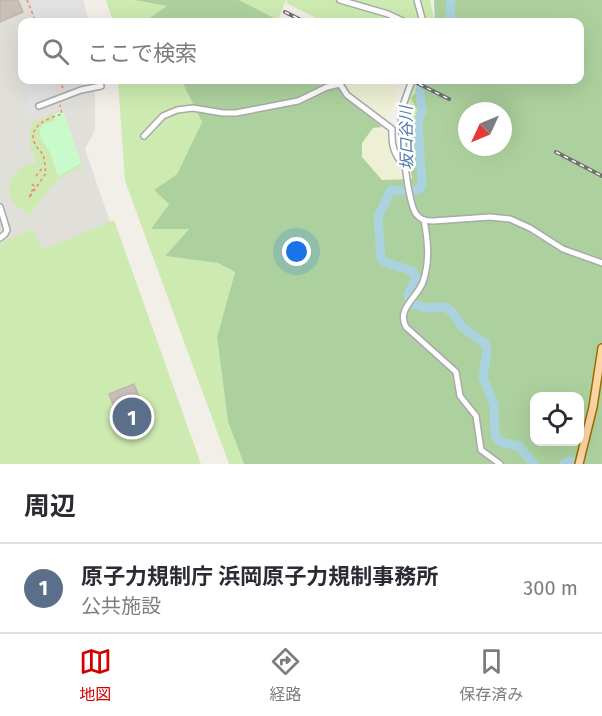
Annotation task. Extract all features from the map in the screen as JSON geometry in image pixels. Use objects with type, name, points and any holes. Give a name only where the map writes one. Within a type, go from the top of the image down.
[{"type":"main road","points":[[579,464],[597,389],[602,348]]},
{"type":"street","points":[[340,0],[396,18]]},
{"type":"street","points":[[349,0],[355,4]]},
{"type":"street","points":[[417,0],[422,18]]},
{"type":"street","points":[[144,136],[163,116],[177,110],[193,108],[236,113],[298,101],[327,87],[340,84],[347,95],[392,129],[391,143],[397,158],[406,168]]},
{"type":"street","points":[[411,84],[402,113],[401,127],[413,208],[417,216],[424,220],[490,217],[510,219],[531,228],[562,249],[602,263]]},
{"type":"street","points":[[39,106],[81,90],[101,86]]},
{"type":"street","points":[[0,207],[7,230],[0,238]]},
{"type":"street","points":[[424,220],[429,251],[426,270],[418,291],[404,311],[403,322],[456,372],[460,396],[476,416],[481,450],[500,464]]},
{"type":"path","points":[[27,0],[34,18]]},
{"type":"path","points":[[61,84],[66,95]]},
{"type":"path","points":[[32,184],[34,186],[29,198],[45,177],[45,161],[33,136],[35,127],[62,114],[57,99]]},
{"type":"path","points":[[36,176],[44,166]]},
{"type":"shaded area","points":[[0,0],[83,0],[88,18],[18,18],[18,84],[95,84],[95,130],[85,149],[144,321],[0,464]]},
{"type":"shaded area","points":[[29,0],[82,0],[87,18],[36,18]]},
{"type":"shaded area","points":[[54,84],[61,101],[27,114],[23,104],[29,102],[23,86]]},
{"type":"green space","points":[[106,0],[133,0],[168,6],[150,18],[112,18]]},
{"type":"green space","points":[[134,0],[239,0],[274,18],[150,18],[167,6]]},
{"type":"green space","points":[[239,0],[286,0],[279,18],[274,18]]},
{"type":"green space","points":[[287,0],[430,0],[434,18],[316,18],[286,3]]},
{"type":"green space","points":[[434,0],[602,0],[602,464],[244,464],[228,422],[217,337],[235,272],[218,263],[165,256],[189,229],[151,229],[169,204],[154,190],[177,174],[202,122],[183,84],[342,84],[340,85],[351,101],[382,127],[373,128],[362,143],[362,157],[382,180],[412,179],[407,142],[423,121],[411,98],[423,84],[584,84],[584,18],[435,18]]},
{"type":"green space","points":[[118,84],[183,84],[202,122],[177,174],[154,190],[169,203],[152,229],[189,229],[165,256],[218,263],[235,272],[217,337],[228,422],[244,464],[229,464],[125,181]]},
{"type":"green space","points":[[342,84],[390,84],[398,89],[395,104],[382,122],[346,92]]},
{"type":"green space","points":[[415,84],[422,84],[419,89],[423,121],[407,142],[407,111]]},
{"type":"green space","points":[[63,110],[81,163],[58,176],[50,152],[42,140],[40,129],[42,125],[55,120],[54,114]]},
{"type":"green space","points":[[60,111],[83,166],[56,180],[30,215],[11,199],[9,186],[19,169],[31,163],[37,163],[30,144],[29,134],[32,123]]},
{"type":"green space","points":[[373,128],[386,131],[400,171],[398,180],[382,180],[362,157],[362,143]]},
{"type":"green space","points":[[114,220],[201,464],[0,464],[0,243],[33,229],[42,250]]},
{"type":"building","points":[[0,0],[18,0],[23,12],[0,22]]},
{"type":"building","points":[[134,384],[151,427],[126,437],[109,394]]},
{"type":"waterway","name":"坂口谷川","points":[[450,18],[451,0]]},
{"type":"waterway","name":"坂口谷川","points":[[414,191],[421,188],[422,183],[418,123],[422,111],[420,91],[422,84]]},
{"type":"waterway","name":"坂口谷川","points":[[404,191],[391,190],[378,217],[381,259],[412,271],[416,277],[408,295],[409,299]]},
{"type":"waterway","name":"坂口谷川","points":[[413,304],[425,308],[446,307],[462,327],[485,343],[487,351],[483,377],[494,404],[495,435],[504,443],[519,446],[534,464]]},
{"type":"waterway","name":"坂口谷川","points":[[564,464],[569,461],[580,464]]},
{"type":"railway","points":[[285,12],[297,18]]},
{"type":"railway","points":[[419,84],[449,99]]},
{"type":"railway","points":[[556,152],[602,176]]},
{"type":"place","name":"原子力規制庁 浜岡原子力規制事務所","points":[[132,417]]}]
